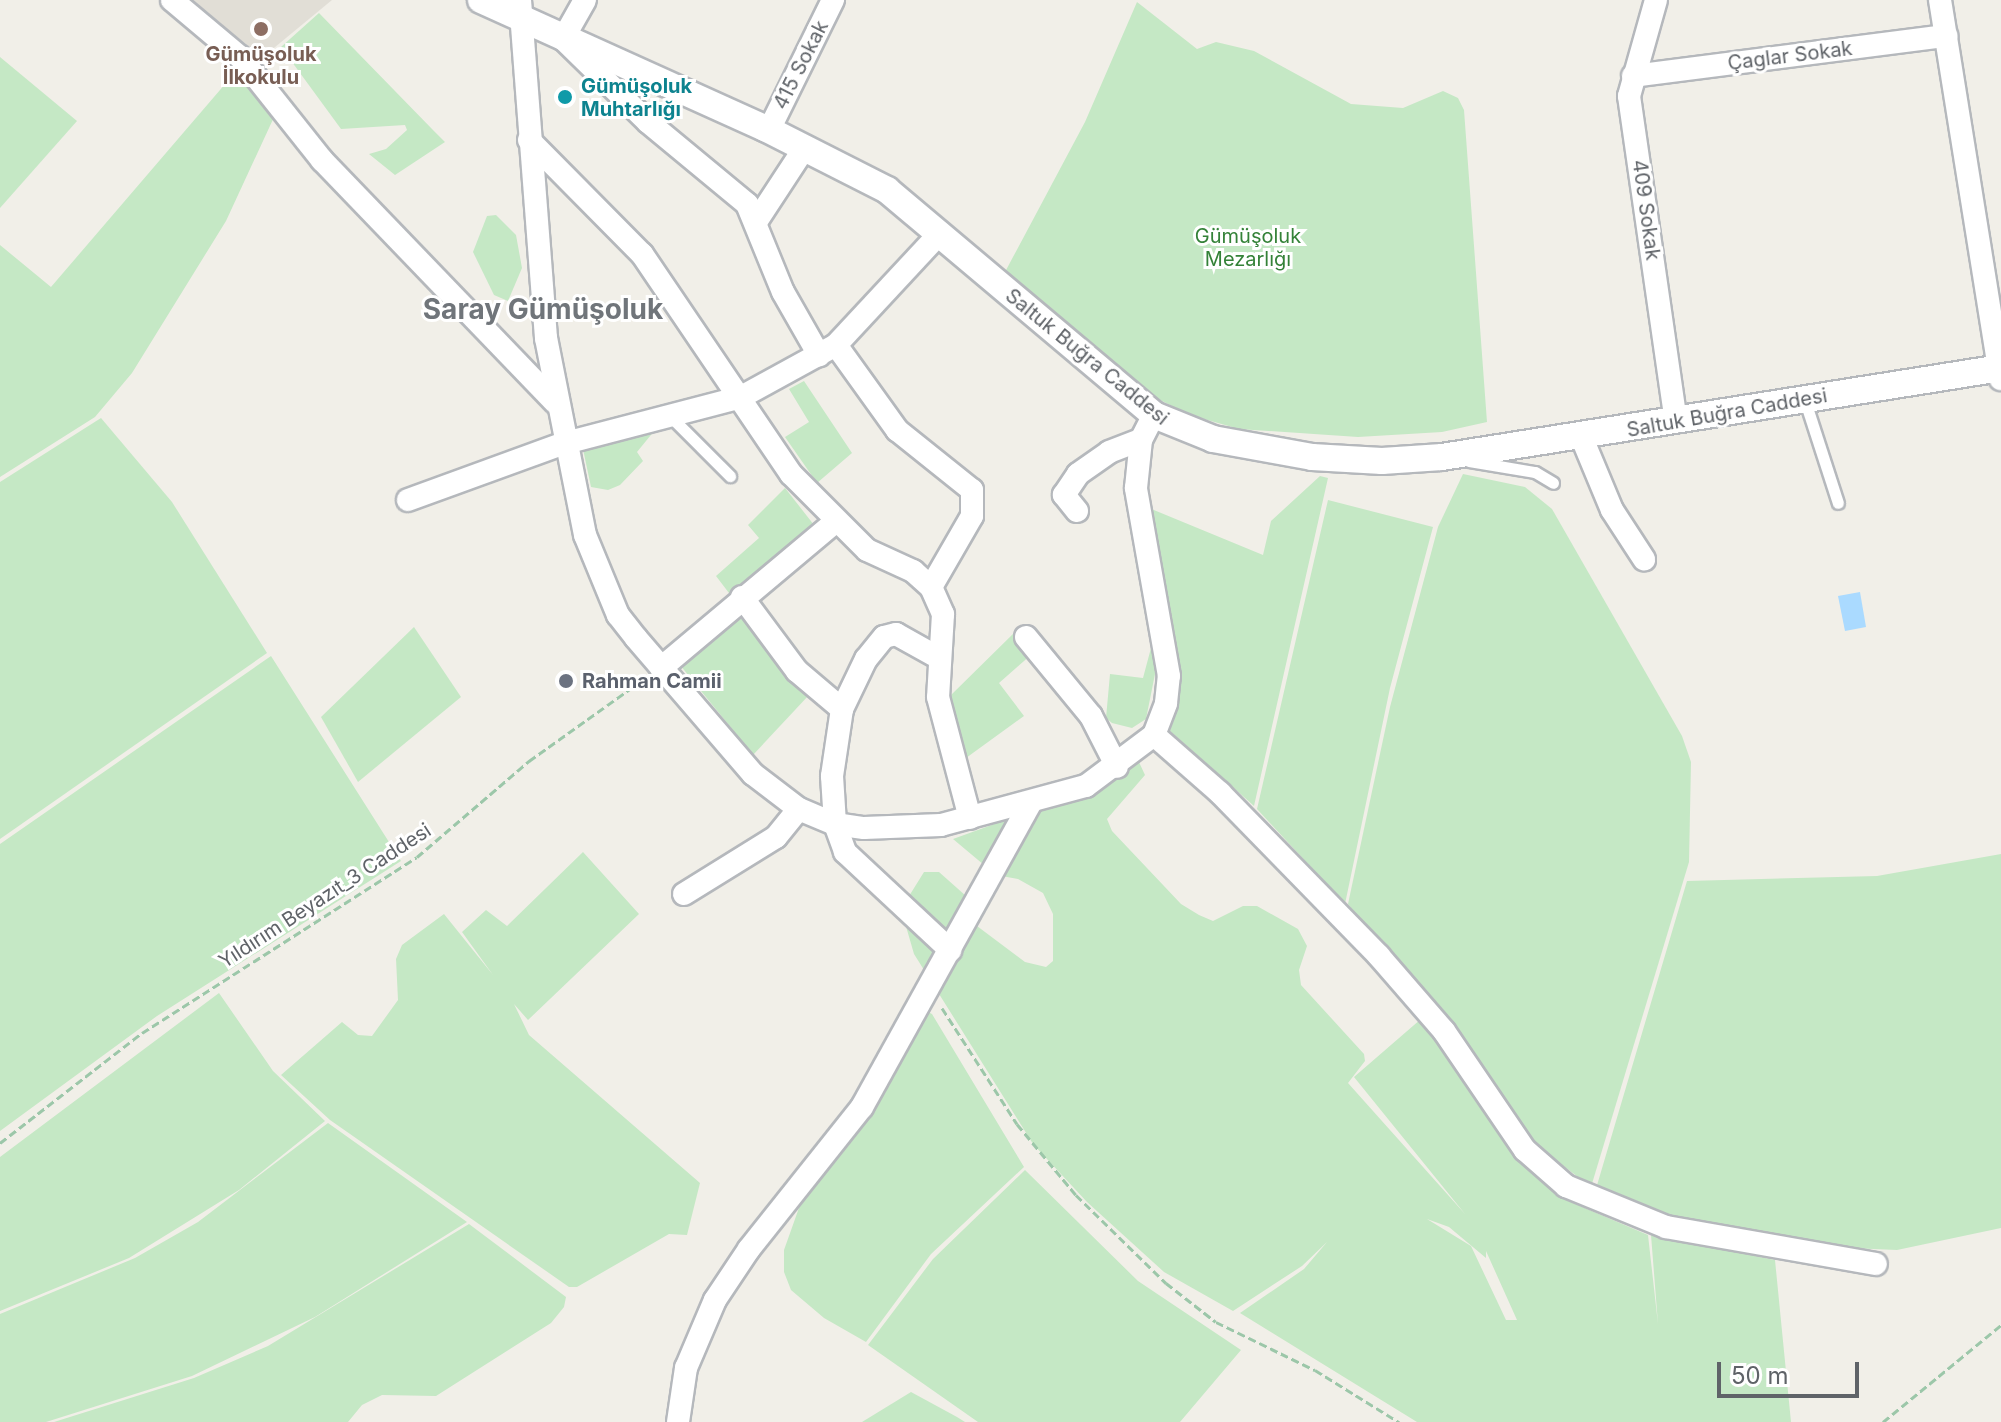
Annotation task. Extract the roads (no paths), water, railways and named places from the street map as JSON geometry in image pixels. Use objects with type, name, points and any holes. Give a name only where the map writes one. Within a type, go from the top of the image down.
[{"type":"street","points":[[172,0],[240,57],[322,160],[555,402]]},
{"type":"street","name":"Saltuk Buğra Caddesi","points":[[481,0],[520,10],[563,39],[769,130],[887,190],[1154,415],[1189,433],[1255,449],[1382,461],[1442,457],[2000,372]]},
{"type":"street","points":[[585,0],[563,39],[648,122],[741,198],[756,222],[783,292],[828,350],[897,430],[972,490],[972,516],[931,587]]},
{"type":"street","name":"415 Sokak","points":[[769,130],[833,0]]},
{"type":"street","name":"409 Sokak","points":[[1656,0],[1629,96],[1676,422]]},
{"type":"street","points":[[1940,0],[2000,372]]},
{"type":"street","points":[[520,10],[529,140],[555,402],[578,513],[618,615],[753,774],[799,809],[835,824],[901,828],[970,818],[1086,786],[1117,767],[1154,735],[1166,703],[1169,676],[1137,507],[1141,440],[1154,415]]},
{"type":"street","name":"Çaglar Sokak","points":[[1633,76],[1946,36]]},
{"type":"street","points":[[529,140],[642,254],[741,397],[777,456],[835,522],[867,550],[913,571],[931,587],[943,614],[938,697],[970,818]]},
{"type":"street","points":[[756,222],[805,147]]},
{"type":"street","points":[[408,500],[565,443],[741,397],[828,350],[940,233]]},
{"type":"street","points":[[1582,438],[1612,510],[1644,559]]},
{"type":"street","points":[[1077,511],[1064,495],[1078,474],[1141,440]]},
{"type":"street","points":[[661,668],[835,522]]},
{"type":"street","points":[[742,597],[797,671],[842,709]]},
{"type":"street","points":[[939,658],[889,634],[866,659],[842,709],[833,755],[835,824],[845,852],[950,950]]},
{"type":"street","points":[[1026,637],[1091,716],[1117,767]]},
{"type":"street","points":[[1154,735],[1220,793],[1379,956],[1444,1031],[1525,1150],[1566,1186],[1666,1227],[1876,1264]]},
{"type":"street","points":[[678,1422],[686,1368],[715,1300],[749,1249],[862,1107],[1031,802]]},
{"type":"street","points":[[684,894],[776,837],[799,809]]},
{"type":"lane","points":[[1804,400],[1838,503]]},
{"type":"lane","points":[[670,416],[730,476]]},
{"type":"lane","points":[[1442,457],[1535,472],[1553,483]]},
{"type":"water","points":[[1860,592],[1866,627],[1845,631],[1838,596]]},
{"type":"place","name":"Gümüşoluk İlkokulu","points":[[261,29]]},
{"type":"place","name":"Gümüşoluk Muhtarlığı","points":[[565,97]]},
{"type":"place","name":"Rahman Camii","points":[[566,681]]},
{"type":"district","name":"Saray Gümüşoluk","points":[[543,309]]},
{"type":"park label","name":"Gümüşoluk Mezarlığı","points":[[1248,248]]}]
